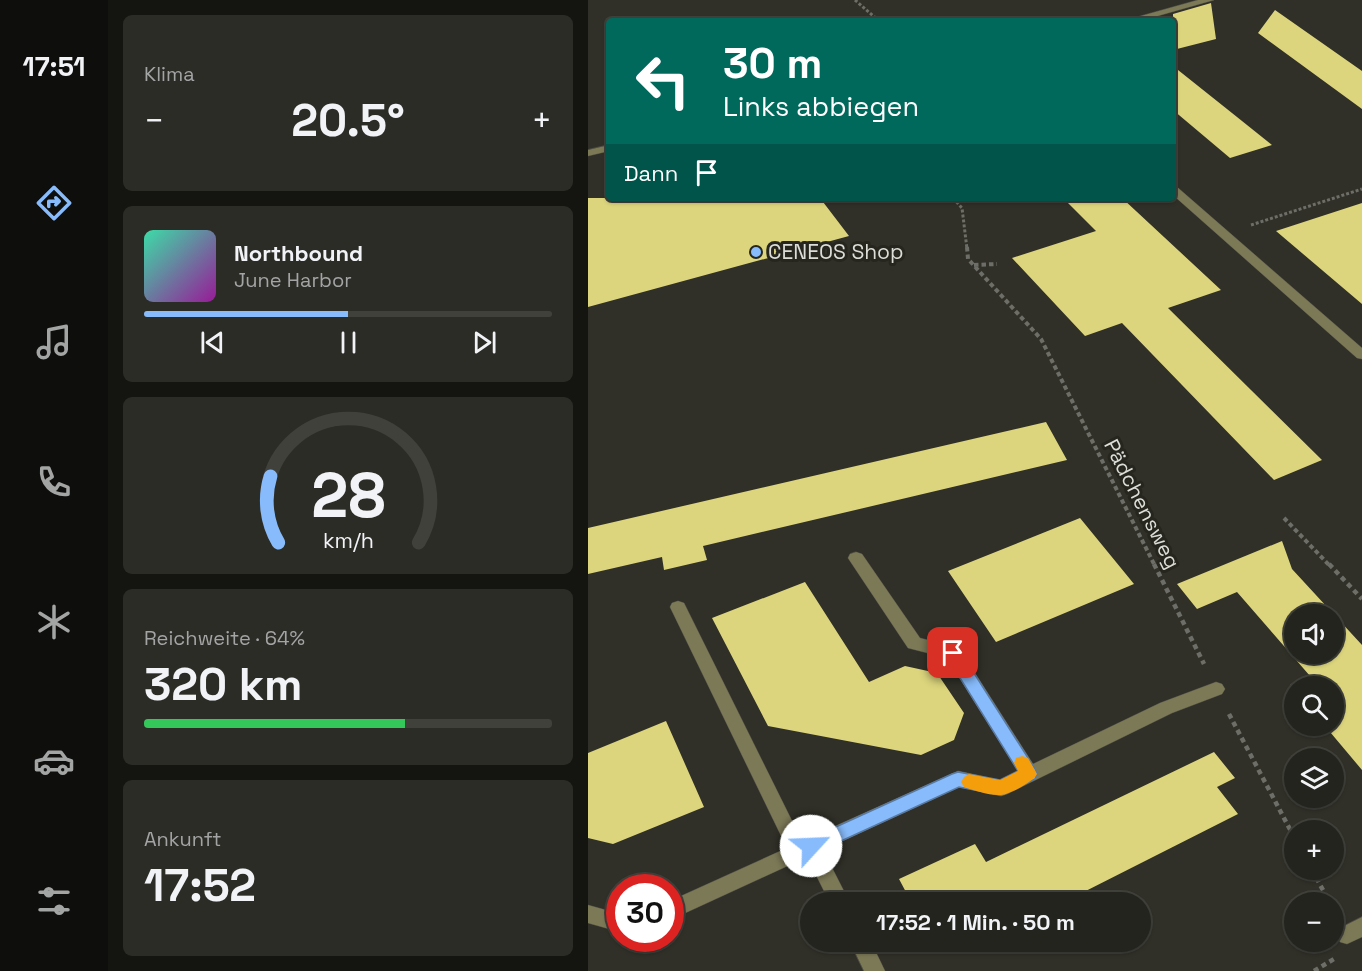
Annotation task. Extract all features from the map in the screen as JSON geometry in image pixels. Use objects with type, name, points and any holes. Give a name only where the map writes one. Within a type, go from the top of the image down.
[{"type":"street","points":[[1140,18],[1209,0]]},
{"type":"street","points":[[588,153],[606,149]]},
{"type":"street","points":[[1176,192],[1362,355]]},
{"type":"street","points":[[856,558],[914,644],[953,653],[1029,774]]},
{"type":"street","points":[[678,607],[805,849],[833,892]]},
{"type":"street","points":[[684,905],[958,779],[1001,788],[1166,708],[1216,688]]},
{"type":"street","points":[[588,914],[606,919]]},
{"type":"street","points":[[865,952],[875,971]]},
{"type":"path","points":[[855,0],[876,18]]},
{"type":"path","points":[[1224,234],[1362,189]]},
{"type":"path","name":"Pädchensweg","points":[[956,201],[962,208],[968,259],[1041,339],[1216,688],[1285,820]]},
{"type":"path","points":[[974,265],[997,264]]},
{"type":"path","points":[[1284,518],[1362,599]]},
{"type":"building","points":[[1211,3],[1216,39],[1176,49],[1176,18],[1173,18],[1173,14]]},
{"type":"building","points":[[1275,10],[1362,71],[1362,109],[1258,33]]},
{"type":"building","points":[[1176,68],[1272,145],[1230,158],[1176,113]]},
{"type":"building","points":[[588,198],[606,198],[606,201],[822,201],[849,236],[588,307]]},
{"type":"building","points":[[1066,201],[1125,201],[1221,290],[1168,308],[1322,460],[1274,480],[1122,323],[1085,336],[1012,258],[1096,231]]},
{"type":"building","points":[[1362,203],[1362,304],[1276,231]]},
{"type":"building","points":[[1046,422],[1067,460],[703,546],[707,560],[664,570],[662,557],[588,574],[588,528]]},
{"type":"building","points":[[1080,518],[1134,584],[996,642],[948,571]]},
{"type":"building","points":[[1282,541],[1292,569],[1324,604],[1284,604],[1284,646],[1237,592],[1197,609],[1177,584]]},
{"type":"building","points":[[805,582],[869,682],[905,666],[937,673],[964,713],[954,740],[921,755],[768,726],[712,618]]},
{"type":"building","points":[[1344,625],[1362,645],[1362,770],[1333,736],[1344,736],[1344,676],[1310,676],[1300,664],[1344,664]]},
{"type":"building","points":[[666,721],[704,807],[613,844],[588,838],[588,753]]},
{"type":"building","points":[[1214,752],[1235,778],[1217,787],[1238,814],[1084,892],[906,892],[899,879],[975,844],[986,862]]},
{"type":"slow traffic","points":[[969,782],[1001,788],[1029,774],[1022,763]]},
{"type":"place","name":"CENEOS Shop","points":[[756,252]]},
{"type":"route","points":[[811,846],[958,779],[1001,788],[1029,774],[953,653]]}]
